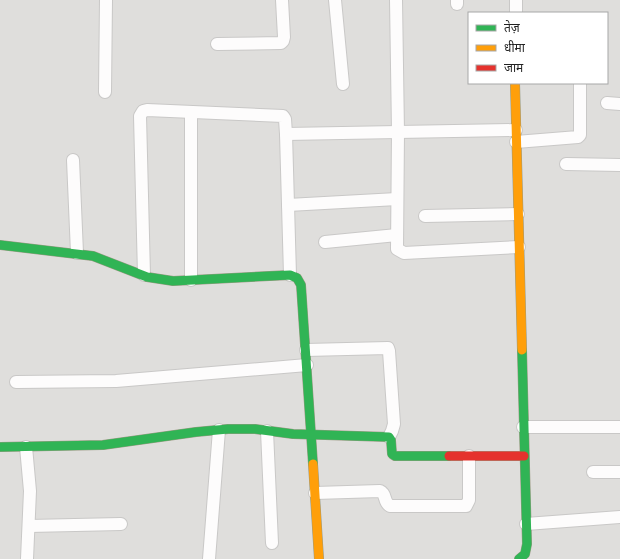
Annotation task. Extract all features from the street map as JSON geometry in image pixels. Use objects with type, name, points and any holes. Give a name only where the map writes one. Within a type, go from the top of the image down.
[{"type":"street","points":[[104,92],[106,0]]},
{"type":"street","points":[[217,44],[281,43],[284,37],[282,0]]},
{"type":"street","points":[[335,0],[343,84]]},
{"type":"street","points":[[396,0],[398,132],[397,249],[404,253],[519,248]]},
{"type":"street","points":[[516,0],[516,12]]},
{"type":"street","points":[[515,84],[527,550],[526,554],[519,559]]},
{"type":"street","points":[[286,134],[398,132],[578,137],[580,135],[580,84]]},
{"type":"street","points":[[607,103],[620,104]]},
{"type":"street","points":[[144,275],[140,116],[143,111],[147,110],[279,115],[285,119],[290,275]]},
{"type":"street","points":[[191,112],[191,280]]},
{"type":"street","points":[[73,160],[77,253]]},
{"type":"street","points":[[566,164],[620,165]]},
{"type":"street","points":[[288,205],[397,199]]},
{"type":"street","points":[[425,216],[518,214]]},
{"type":"street","points":[[325,242],[397,235]]},
{"type":"street","points":[[0,245],[93,256],[156,279],[173,281],[290,275],[295,276],[301,285],[319,559]]},
{"type":"street","points":[[306,350],[388,348],[390,351],[394,424],[389,437],[391,440],[392,454],[395,456],[524,456]]},
{"type":"street","points":[[16,382],[116,381],[307,365]]},
{"type":"street","points":[[523,427],[620,427]]},
{"type":"street","points":[[0,447],[103,445],[196,432],[255,429],[292,434],[389,437]]},
{"type":"street","points":[[209,559],[219,430]]},
{"type":"street","points":[[267,431],[272,543]]},
{"type":"street","points":[[26,447],[30,491],[27,559]]},
{"type":"street","points":[[314,493],[380,491],[384,494],[387,504],[390,506],[466,506],[469,500],[469,456]]},
{"type":"street","points":[[593,472],[620,472]]},
{"type":"street","points":[[526,524],[620,517]]},
{"type":"street","points":[[29,526],[121,524]]},
{"type":"shaded area","points":[[0,0],[620,0],[620,559],[0,559]]},
{"type":"traffic: fast","points":[[0,245],[93,256],[147,277],[173,281],[290,275],[297,278],[301,285],[313,464]]},
{"type":"traffic: fast","points":[[519,559],[525,554],[527,544],[522,350]]},
{"type":"traffic: fast","points":[[0,447],[103,445],[196,432],[228,429],[255,429],[293,434],[389,437],[391,440],[392,454],[395,456],[449,456]]},
{"type":"traffic: slow","points":[[515,84],[522,350]]},
{"type":"traffic: slow","points":[[313,464],[319,559]]},
{"type":"traffic: jam","points":[[449,456],[524,456]]}]
